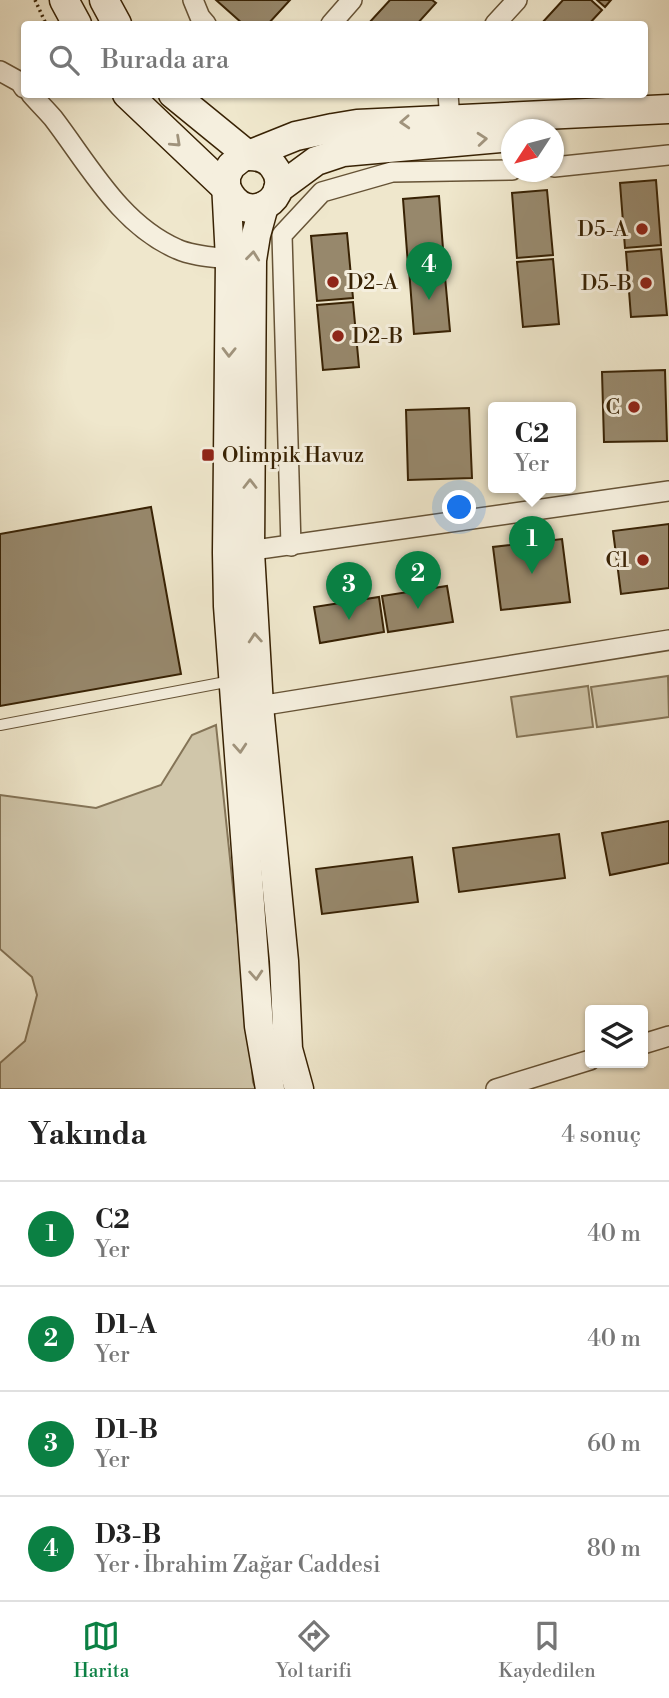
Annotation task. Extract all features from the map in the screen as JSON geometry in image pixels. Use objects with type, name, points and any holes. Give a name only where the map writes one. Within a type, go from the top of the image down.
[{"type":"main road","points":[[64,0],[75,21]]},
{"type":"main road","points":[[104,0],[115,21]]},
{"type":"main road","points":[[131,98],[227,189],[231,198],[245,208],[256,209],[316,161],[343,152],[501,138]]},
{"type":"main road","points":[[178,98],[249,156],[261,157],[273,164],[278,175],[256,234],[252,260],[238,552],[228,606],[259,1026],[270,1089]]},
{"type":"main road","points":[[299,1089],[288,1049],[284,961],[259,706],[238,552],[226,176],[231,166],[240,158],[296,136],[449,107],[669,109]]},
{"type":"main road","points":[[564,133],[669,124]]},
{"type":"street","points":[[193,0],[203,21]]},
{"type":"street","points":[[334,21],[352,0]]},
{"type":"street","points":[[498,21],[517,0]]},
{"type":"street","points":[[0,71],[21,84]]},
{"type":"street","points":[[35,98],[130,217],[152,236],[179,251],[230,259]]},
{"type":"street","points":[[564,166],[669,155]]},
{"type":"street","points":[[291,546],[282,235],[322,192],[392,172],[501,170]]},
{"type":"street","points":[[238,552],[669,491]]},
{"type":"street","points":[[259,706],[669,640]]},
{"type":"street","points":[[648,1042],[669,1036]]},
{"type":"street","points":[[496,1089],[585,1062]]},
{"type":"lane","points":[[0,725],[234,680]]},
{"type":"path","points":[[35,0],[45,21]]},
{"type":"shaded area","points":[[668,676],[669,717],[597,727],[591,687]]},
{"type":"shaded area","points":[[588,686],[593,727],[517,737],[511,697]]},
{"type":"shaded area","points":[[216,725],[253,1082],[256,1089],[0,1089],[0,1063],[25,1041],[37,995],[32,977],[0,949],[0,795],[96,808],[161,785],[192,735]]},
{"type":"building","points":[[216,0],[290,0],[271,21],[240,21]]},
{"type":"building","points":[[390,0],[432,0],[436,3],[420,21],[371,21]]},
{"type":"building","points":[[563,0],[591,0],[602,10],[592,21],[544,21]]},
{"type":"building","points":[[597,0],[611,0],[605,7]]},
{"type":"building","name":"D5-A","points":[[656,180],[661,245],[625,248],[620,183]]},
{"type":"building","points":[[547,190],[553,255],[517,258],[512,193]]},
{"type":"building","points":[[439,196],[444,262],[408,265],[403,199]]},
{"type":"building","name":"D2-A","points":[[347,233],[353,298],[317,301],[311,236]]},
{"type":"building","name":"D5-B","points":[[661,249],[667,315],[631,317],[626,252]]},
{"type":"building","points":[[553,259],[559,324],[523,327],[517,262]]},
{"type":"building","points":[[444,266],[450,331],[414,334],[409,269]]},
{"type":"building","name":"D2-B","points":[[353,302],[359,367],[323,370],[317,305]]},
{"type":"building","name":"C","points":[[665,370],[667,441],[604,442],[602,372]]},
{"type":"building","points":[[469,408],[472,478],[408,480],[406,410]]},
{"type":"building","points":[[151,507],[181,674],[0,706],[0,534]]},
{"type":"building","name":"C1","points":[[669,524],[669,588],[621,594],[613,531]]},
{"type":"building","points":[[562,539],[570,602],[501,610],[493,547]]},
{"type":"building","points":[[447,586],[453,622],[388,632],[382,596]]},
{"type":"building","points":[[379,597],[384,632],[320,643],[314,607]]},
{"type":"building","points":[[669,821],[669,863],[610,875],[602,833]]},
{"type":"building","points":[[559,834],[565,878],[459,892],[453,848]]},
{"type":"building","points":[[412,857],[418,902],[322,914],[316,869]]},
{"type":"place","name":"D5-A","points":[[642,229]]},
{"type":"place","name":"D2-A","points":[[333,282]]},
{"type":"place","name":"D5-B","points":[[646,283]]},
{"type":"place","name":"D3-B","points":[[429,300]]},
{"type":"place","name":"D2-B","points":[[338,336]]},
{"type":"place","name":"C","points":[[634,407]]},
{"type":"place","name":"Olimpik Havuz","points":[[208,455]]},
{"type":"place","name":"C1","points":[[643,560]]},
{"type":"place","name":"C2","points":[[532,574]]},
{"type":"place","name":"D1-A","points":[[418,609]]},
{"type":"place","name":"D1-B","points":[[349,620]]}]
